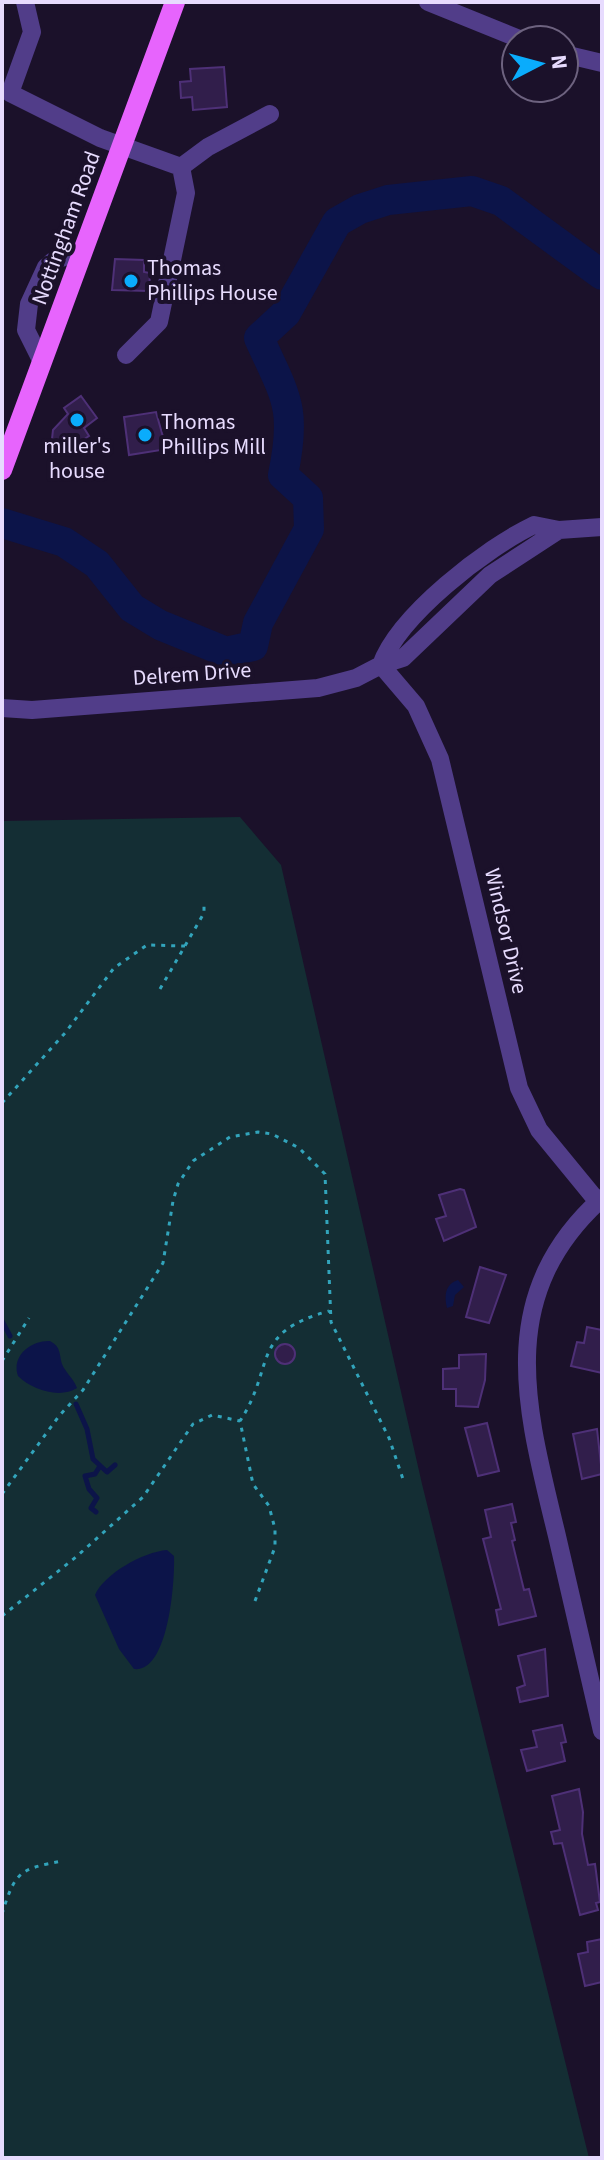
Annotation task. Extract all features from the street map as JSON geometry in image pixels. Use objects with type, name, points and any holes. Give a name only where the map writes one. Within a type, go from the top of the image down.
[{"type":"main road","name":"Nottingham Road","points":[[2,470],[175,2]]},
{"type":"street","points":[[25,2],[32,32],[10,93],[121,146],[181,167]]},
{"type":"street","points":[[428,2],[500,31]]},
{"type":"street","points":[[580,58],[602,63]]},
{"type":"street","points":[[181,167],[208,147],[270,114]]},
{"type":"street","points":[[126,355],[159,322],[186,193],[181,167]]},
{"type":"street","points":[[42,362],[26,330],[29,304],[46,267],[53,261],[83,250]]},
{"type":"street","points":[[381,665],[389,644],[485,552],[534,525],[559,530],[602,527]]},
{"type":"street","name":"Delrem Drive","points":[[2,708],[32,710],[318,688],[356,678],[381,665]]},
{"type":"street","name":"Windsor Drive","points":[[381,665],[416,706],[440,759],[519,1088],[539,1130],[600,1200]]},
{"type":"street","points":[[600,1200],[565,1237],[547,1270],[534,1312],[525,1362],[534,1438],[598,1691],[602,1731]]},
{"type":"path","points":[[160,989],[204,913],[204,906]]},
{"type":"path","points":[[2,1103],[65,1033],[114,968],[147,945],[185,946]]},
{"type":"path","points":[[2,1494],[121,1334],[163,1263],[178,1184],[193,1161],[216,1144],[243,1134],[272,1134],[299,1148],[325,1174],[329,1311],[335,1333],[389,1438],[404,1482]]},
{"type":"path","points":[[255,1601],[275,1547],[275,1529],[269,1506],[253,1484],[240,1421],[257,1391],[270,1344],[292,1325],[329,1311]]},
{"type":"path","points":[[2,1361],[29,1318]]},
{"type":"path","points":[[2,1616],[76,1557],[143,1497],[193,1424],[212,1415],[240,1421]]},
{"type":"path","points":[[2,1914],[8,1889],[18,1874],[35,1866],[62,1861]]},
{"type":"green space","points":[[240,817],[281,865],[422,1484],[589,2158],[2,2158],[2,821]]},
{"type":"shaded area","points":[[458,1280],[464,1287],[455,1295],[453,1306],[447,1308],[446,1291],[450,1284]]},
{"type":"shaded area","points":[[50,1341],[58,1348],[63,1367],[77,1388],[55,1393],[31,1385],[18,1376],[17,1362],[24,1351],[36,1343]]},
{"type":"shaded area","points":[[167,1550],[174,1556],[168,1623],[155,1656],[146,1666],[134,1669],[119,1649],[95,1595],[107,1579],[125,1565]]},
{"type":"building","points":[[224,67],[227,107],[193,110],[192,97],[181,98],[180,82],[191,81],[190,69]]},
{"type":"building","name":"Thomas Phillips House","points":[[115,259],[144,260],[144,272],[150,273],[149,291],[112,290]]},
{"type":"building","name":"miller's house","points":[[81,396],[97,418],[84,428],[89,436],[69,449],[59,448],[52,439],[53,430],[68,414],[64,408]]},
{"type":"building","name":"Thomas Phillips Mill","points":[[156,412],[165,444],[161,445],[161,450],[129,455],[124,417]]},
{"type":"building","points":[[464,1190],[476,1227],[444,1241],[436,1219],[446,1216],[439,1195]]},
{"type":"building","points":[[480,1267],[506,1275],[489,1323],[466,1317]]},
{"type":"building","points":[[587,1327],[602,1330],[602,1373],[571,1366],[577,1342],[584,1343]]},
{"type":"building","points":[[281,1344],[289,1344],[295,1354],[289,1364],[281,1364],[275,1358],[275,1350]]},
{"type":"building","points":[[486,1354],[485,1380],[478,1407],[456,1406],[456,1389],[443,1389],[443,1369],[459,1368],[459,1355]]},
{"type":"building","points":[[487,1423],[499,1471],[478,1476],[465,1428]]},
{"type":"building","points":[[597,1429],[602,1474],[582,1479],[573,1434]]},
{"type":"building","points":[[512,1504],[516,1522],[511,1523],[515,1540],[512,1541],[524,1590],[529,1589],[536,1616],[499,1625],[496,1610],[501,1609],[483,1539],[491,1537],[485,1510]]},
{"type":"building","points":[[545,1649],[548,1696],[520,1702],[517,1688],[525,1685],[518,1656]]},
{"type":"building","points":[[562,1725],[566,1742],[561,1743],[565,1761],[527,1771],[521,1750],[537,1747],[533,1731]]},
{"type":"building","points":[[579,1789],[583,1812],[582,1834],[588,1865],[595,1864],[600,1902],[596,1903],[598,1910],[580,1915],[562,1843],[554,1844],[551,1832],[560,1830],[552,1796]]},
{"type":"building","points":[[602,1939],[602,1982],[585,1986],[578,1954],[588,1952],[587,1942]]},
{"type":"waterway","points":[[2,523],[64,542],[97,564],[132,608],[160,625],[226,652],[253,646],[258,623],[309,529],[308,498],[283,475],[289,418],[282,390],[259,338],[286,313],[337,222],[360,209],[388,200],[472,191],[501,201],[602,275]]},
{"type":"waterway","points":[[2,1321],[10,1336]]},
{"type":"waterway","points":[[76,1404],[87,1429],[93,1459],[107,1472],[115,1465]]},
{"type":"waterway","points":[[96,1512],[91,1508],[97,1498],[89,1489],[85,1476],[95,1474],[100,1466]]},
{"type":"place","name":"Thomas Phillips House","points":[[131,281]]},
{"type":"place","name":"miller's house","points":[[77,420]]},
{"type":"place","name":"Thomas Phillips Mill","points":[[145,435]]}]
